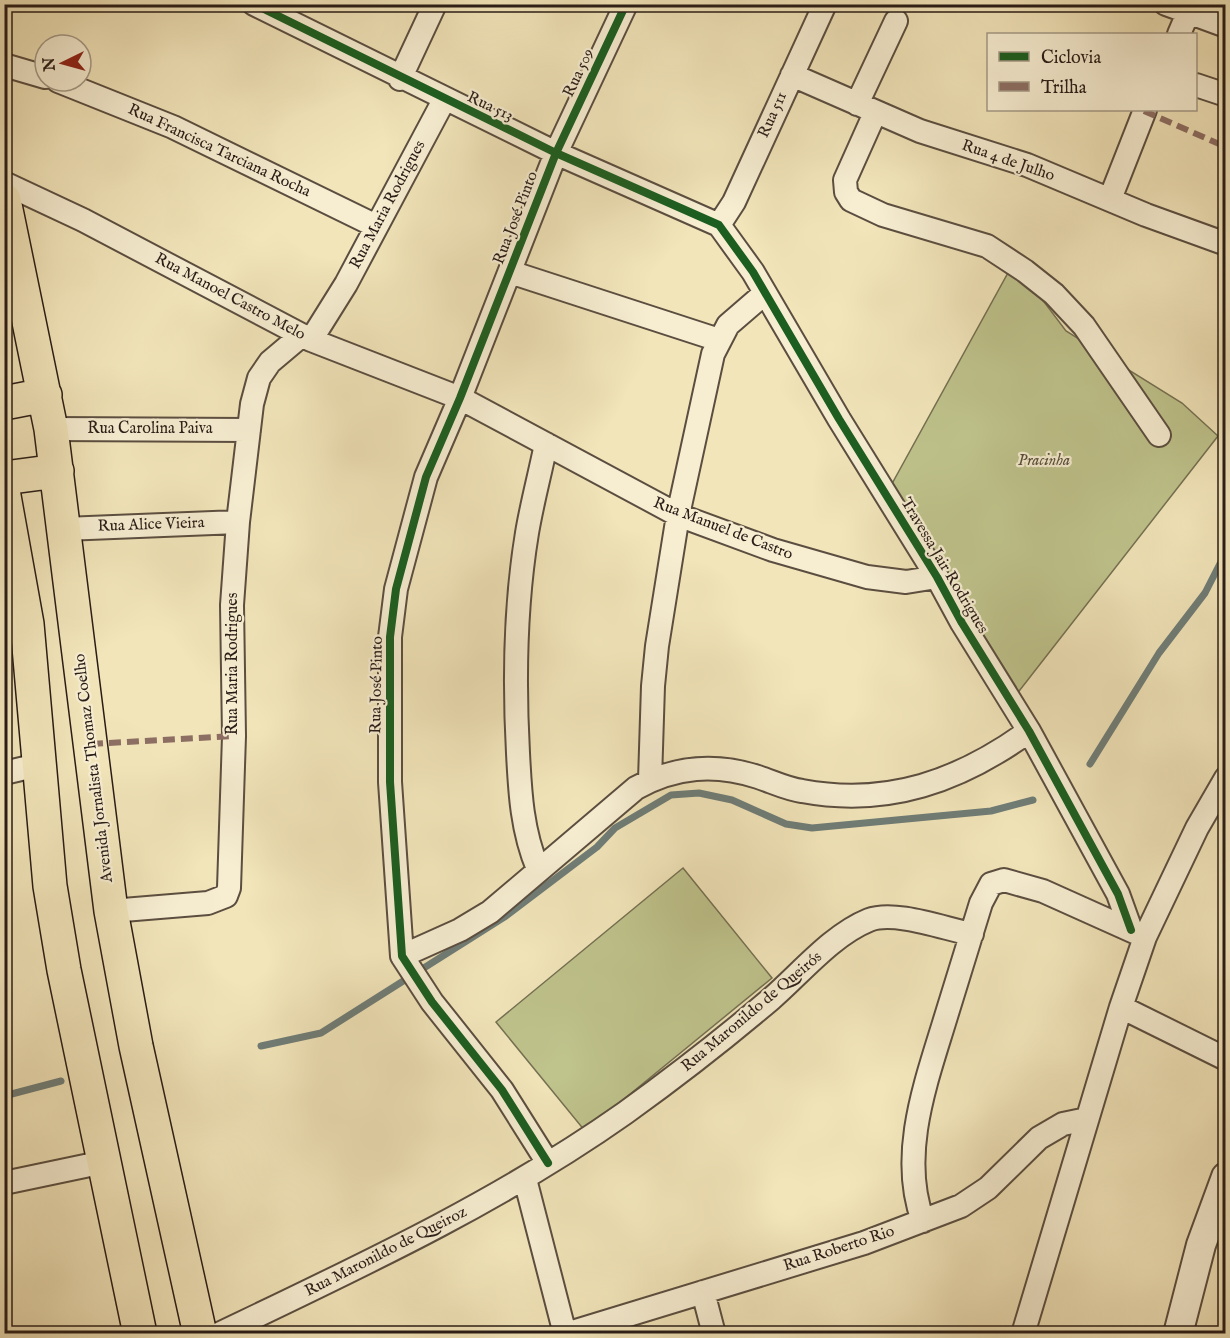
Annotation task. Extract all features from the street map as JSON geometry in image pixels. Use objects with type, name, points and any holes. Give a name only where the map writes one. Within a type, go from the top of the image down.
[{"type":"main road","name":"Avenida Jornalista Thomaz Coelho","points":[[4,200],[51,429],[111,911],[136,1046],[200,1334]]},
{"type":"main road","points":[[4,403],[45,395]]},
{"type":"main road","points":[[4,478],[57,471]]},
{"type":"main road","points":[[4,496],[27,624],[50,886],[64,970],[140,1334]]},
{"type":"street","name":"Rua 513","points":[[254,4],[444,100],[556,153],[719,225]]},
{"type":"street","points":[[400,79],[435,4]]},
{"type":"street","name":"Rua 509","points":[[556,153],[626,4]]},
{"type":"street","name":"Rua 511","points":[[719,225],[734,202],[825,4]]},
{"type":"street","points":[[1166,4],[1226,26]]},
{"type":"street","points":[[1179,33],[1188,13]]},
{"type":"street","points":[[896,21],[866,108],[845,180],[846,192],[851,200],[883,214],[987,246],[1038,281],[1084,326],[1159,435]]},
{"type":"street","points":[[4,65],[33,73]]},
{"type":"street","name":"Rua 4 de Julho","points":[[792,75],[920,131],[1027,165],[1226,244]]},
{"type":"street","points":[[1197,86],[1226,95]]},
{"type":"street","name":"Rua Francisca Tarciana Rocha","points":[[88,93],[173,127],[376,226]]},
{"type":"street","name":"Rua Maria Rodrigues","points":[[111,911],[208,903],[226,896],[229,888],[234,736],[232,605],[238,522],[249,430],[259,378],[270,362],[306,337],[346,284],[444,100]]},
{"type":"street","points":[[1110,199],[1145,111]]},
{"type":"street","name":"Rua José Pinto","points":[[406,962],[390,782],[390,637],[396,589],[406,541],[426,477],[460,398],[556,153]]},
{"type":"street","name":"Rua Manoel Castro Melo","points":[[4,183],[83,220],[306,337],[460,398]]},
{"type":"street","name":"Travessa Jair Rodrigues","points":[[719,225],[741,252],[838,419],[937,577],[1029,731],[1138,934]]},
{"type":"street","points":[[510,272],[719,340]]},
{"type":"street","points":[[650,780],[652,686],[678,515],[713,354],[728,325],[765,293]]},
{"type":"street","name":"Rua Manuel de Castro","points":[[460,398],[546,444],[585,468],[678,515],[773,550],[867,577],[906,582],[937,577]]},
{"type":"street","name":"Rua Carolina Paiva","points":[[51,429],[249,430]]},
{"type":"street","points":[[538,869],[525,832],[521,805],[516,717],[516,632],[527,533],[546,444]]},
{"type":"street","name":"Rua Alice Vieira","points":[[64,529],[238,522]]},
{"type":"street","points":[[548,1163],[502,1090],[432,1002],[406,962],[490,912],[627,794],[650,780],[682,769],[731,769],[801,791],[854,795],[889,793],[920,788],[953,777],[997,754],[1029,731]]},
{"type":"street","points":[[4,773],[38,765]]},
{"type":"street","points":[[1023,1334],[1121,1007],[1138,934],[1226,778]]},
{"type":"street","points":[[922,1221],[918,1208],[914,1158],[920,1105],[972,934],[986,892],[991,884],[1004,880],[1043,891],[1138,934]]},
{"type":"street","name":"Rua Maronildo de Queirós","points":[[548,1163],[624,1113],[677,1074],[765,1004],[851,929],[873,919],[893,918],[972,934]]},
{"type":"street","points":[[1121,1007],[1226,1059]]},
{"type":"street","name":"Rua Roberto Rio","points":[[566,1334],[864,1243],[961,1206],[988,1188],[1039,1138],[1063,1124],[1087,1119]]},
{"type":"street","points":[[4,1183],[104,1162]]},
{"type":"street","name":"Rua Maronildo de Queiroz","points":[[219,1334],[379,1257],[525,1179],[548,1163]]},
{"type":"street","points":[[1178,1334],[1201,1245],[1226,1177]]},
{"type":"street","points":[[525,1179],[566,1334]]},
{"type":"street","points":[[703,1292],[714,1334]]},
{"type":"green space","name":"Pracinha","points":[[1014,262],[1066,331],[1182,403],[1218,436],[1009,704],[888,491]]},
{"type":"green space","points":[[683,868],[772,978],[585,1131],[496,1022]]},
{"type":"waterway","points":[[1090,764],[1159,653],[1205,593],[1226,552]]},
{"type":"waterway","points":[[261,1046],[321,1033],[506,916],[597,847],[615,828],[671,795],[699,793],[732,800],[786,824],[812,828],[991,811],[1033,800]]},
{"type":"waterway","points":[[4,1096],[61,1081]]},
{"type":"marked path","points":[[1144,111],[1226,147]]},
{"type":"marked path","points":[[91,744],[234,736]]},
{"type":"cycle path","points":[[254,4],[556,153],[719,225],[753,272],[839,419],[1029,731],[1118,894],[1131,930]]},
{"type":"cycle path","points":[[548,1163],[502,1090],[432,1002],[402,956],[390,782],[390,637],[396,589],[426,477],[460,398],[556,153],[626,4]]}]
